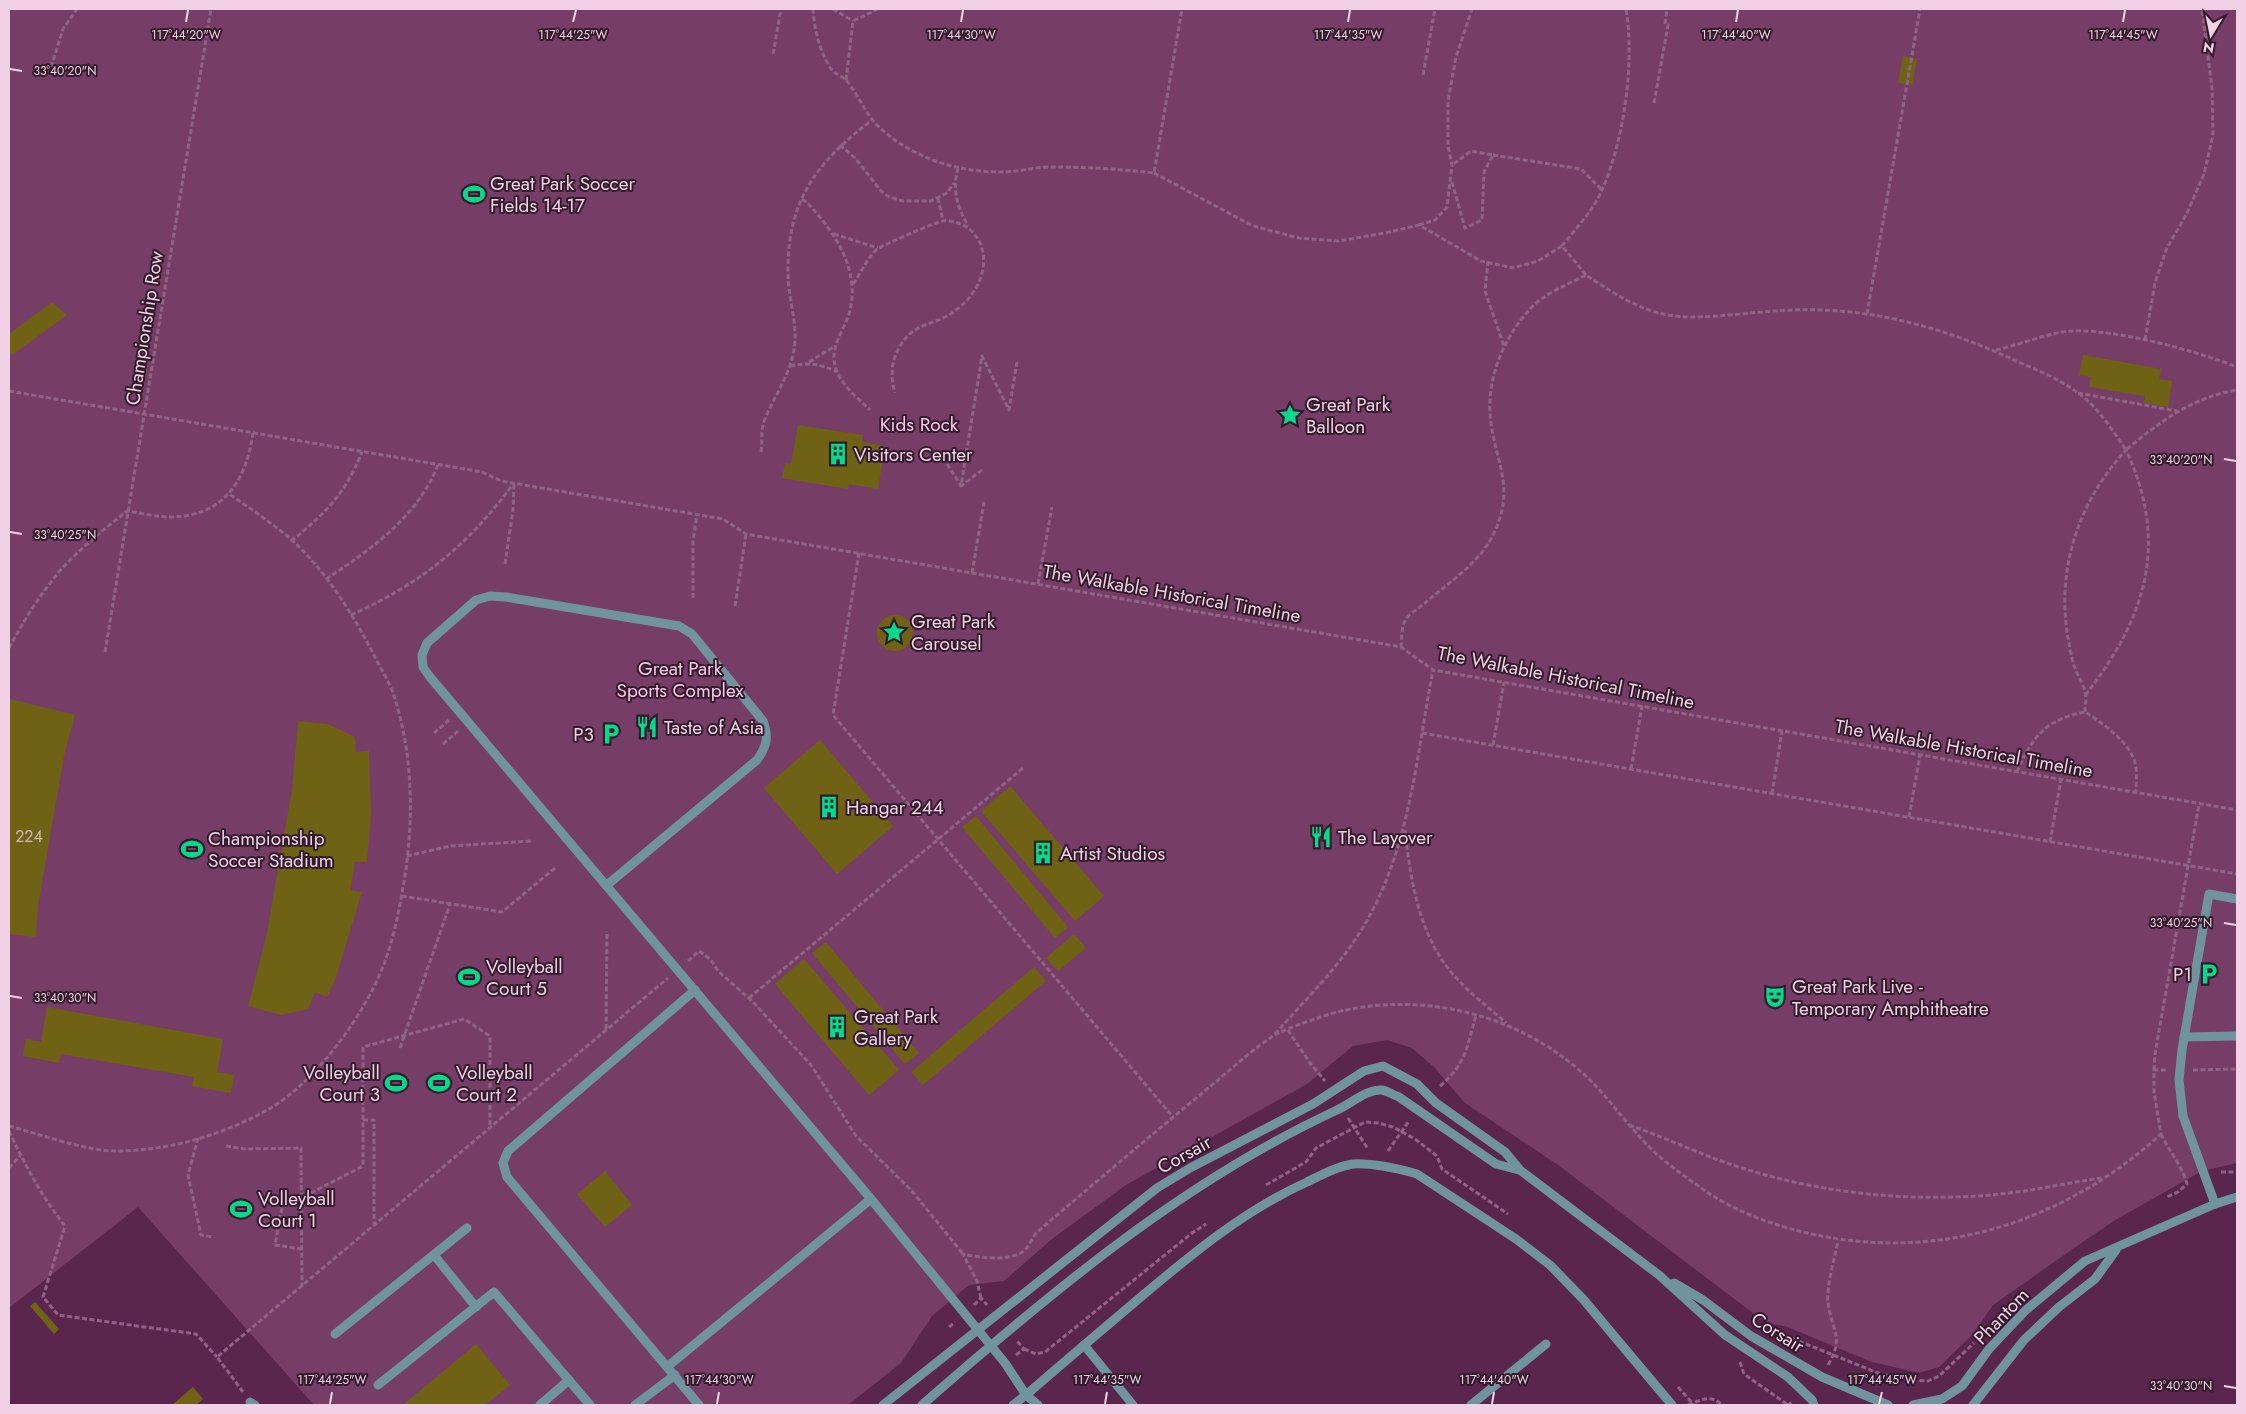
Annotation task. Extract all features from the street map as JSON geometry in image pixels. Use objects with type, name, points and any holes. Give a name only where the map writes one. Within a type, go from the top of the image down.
[{"type":"street","points":[[607,885],[757,760],[766,747],[767,732],[763,721],[692,634],[679,626],[506,597],[490,596],[476,600],[428,643],[422,655],[423,668],[871,1200],[992,1347],[1026,1395],[1038,1405]]},
{"type":"street","points":[[2215,1204],[2183,1116],[2180,1070],[2209,894],[2237,899]]},
{"type":"street","points":[[695,990],[508,1151],[504,1163],[507,1177],[699,1405]]},
{"type":"street","points":[[2184,1037],[2237,1036]]},
{"type":"street","name":"Corsair","points":[[883,1405],[1156,1188],[1190,1168],[1313,1104],[1364,1071],[1383,1066],[1417,1084],[1436,1103],[1505,1152],[1520,1170],[1660,1275],[1725,1335],[1788,1376],[1812,1400],[1814,1405]]},
{"type":"street","name":"Corsair","points":[[922,1405],[1050,1296],[1122,1239],[1178,1201],[1288,1133],[1343,1108],[1370,1092],[1382,1090],[1399,1097],[1496,1164],[1520,1170]]},
{"type":"street","points":[[1013,1405],[1221,1232],[1267,1202],[1326,1173],[1353,1164],[1400,1169],[1417,1174],[1516,1239],[1550,1265],[1583,1299],[1672,1405]]},
{"type":"street","name":"Phantom","points":[[1913,1405],[1942,1399],[1962,1386],[1989,1349],[2026,1310],[2085,1261],[2215,1204],[2237,1197]]},
{"type":"street","points":[[667,1367],[871,1200]]},
{"type":"street","points":[[336,1334],[467,1228]]},
{"type":"street","name":"Phantom","points":[[1973,1405],[2024,1340],[2059,1307],[2095,1279],[2116,1249]]},
{"type":"street","points":[[434,1256],[476,1307]]},
{"type":"street","name":"Corsair","points":[[1660,1275],[1703,1300],[1751,1336],[1826,1380],[1887,1405]]},
{"type":"street","points":[[378,1385],[494,1292],[590,1405]]},
{"type":"street","points":[[1471,1405],[1546,1344]]},
{"type":"street","points":[[1084,1345],[1133,1405]]},
{"type":"street","points":[[635,1405],[675,1375]]},
{"type":"street","points":[[540,1405],[569,1380]]},
{"type":"path","points":[[51,67],[63,29],[77,9]]},
{"type":"path","name":"Championship Row","points":[[105,652],[211,9]]},
{"type":"path","points":[[772,54],[781,9]]},
{"type":"path","points":[[813,9],[825,57],[833,71],[846,80],[872,120],[901,144],[925,157],[958,168],[994,172],[1048,167],[1105,167],[1154,173],[1253,226],[1300,238],[1339,241],[1385,234],[1435,220],[1447,207],[1452,182],[1452,165],[1448,146],[1448,101],[1456,57],[1472,9]]},
{"type":"path","points":[[833,9],[853,21]]},
{"type":"path","points":[[853,21],[878,9]]},
{"type":"path","points":[[1154,173],[1182,9]]},
{"type":"path","points":[[1423,75],[1435,9]]},
{"type":"path","points":[[1419,224],[1481,261],[1513,268],[1538,260],[1562,246],[1592,209],[1602,190],[1614,150],[1627,94],[1629,46],[1626,9]]},
{"type":"path","points":[[1654,102],[1668,24],[1664,24],[1667,9]]},
{"type":"path","points":[[1866,314],[1920,9]]},
{"type":"path","points":[[2145,340],[2155,283],[2166,250],[2204,174],[2213,135],[2212,88],[2202,9]]},
{"type":"path","points":[[846,80],[853,21]]},
{"type":"path","points":[[761,452],[763,444],[760,434],[764,419],[790,366],[795,342],[788,274],[789,248],[795,216],[819,169],[840,145],[872,120]]},
{"type":"path","points":[[840,145],[855,158],[881,191],[889,197],[903,201],[931,202],[947,193],[954,182],[958,168]]},
{"type":"path","points":[[1452,165],[1471,151],[1581,169],[1602,190]]},
{"type":"path","points":[[1452,182],[1465,228],[1482,220],[1484,172],[1493,155]]},
{"type":"path","points":[[895,393],[892,384],[893,362],[905,338],[914,329],[958,309],[975,290],[981,278],[984,257],[977,238],[968,227],[957,203],[954,182]]},
{"type":"path","points":[[938,198],[943,221]]},
{"type":"path","points":[[802,199],[809,203],[834,234],[846,258],[852,284],[849,313],[836,345],[834,365],[848,388],[870,410]]},
{"type":"path","points":[[852,284],[878,248],[943,221],[960,223],[968,227]]},
{"type":"path","points":[[834,234],[878,248]]},
{"type":"path","points":[[1562,246],[1586,275],[1632,303],[1651,311],[1672,316],[1698,318],[1779,310],[1820,310],[1866,314],[1928,328],[1995,350],[2042,371],[2077,393],[2104,418],[2126,450],[2138,476],[2146,506],[2149,531],[2145,579],[2126,634],[2114,656],[2086,694]]},
{"type":"path","points":[[1488,261],[1485,291],[1504,346]]},
{"type":"path","points":[[1401,647],[1405,620],[1481,553],[1496,527],[1505,492],[1504,475],[1490,422],[1490,392],[1504,346],[1532,307],[1586,275]]},
{"type":"path","points":[[1995,350],[2064,332],[2094,332],[2145,340],[2237,367]]},
{"type":"path","points":[[808,363],[836,345]]},
{"type":"path","points":[[961,486],[982,356],[1009,410],[1017,362]]},
{"type":"path","points":[[790,366],[808,363],[825,366],[838,372]]},
{"type":"path","points":[[2085,712],[2086,694],[2074,666],[2068,637],[2065,585],[2068,559],[2075,533],[2085,508],[2111,467],[2126,450],[2152,428],[2193,403],[2237,390]]},
{"type":"path","points":[[9,391],[482,472],[501,481],[723,519],[746,534],[734,606]]},
{"type":"path","points":[[2077,393],[2178,411]]},
{"type":"path","points":[[9,648],[22,624],[58,573],[92,540],[127,511],[169,517],[200,514],[223,500],[242,477],[250,454],[253,433]]},
{"type":"path","points":[[291,541],[336,500],[347,484],[362,452]]},
{"type":"path","points":[[947,464],[961,486]]},
{"type":"path","points":[[326,579],[377,544],[400,521],[418,502],[431,482],[438,465]]},
{"type":"path","points":[[961,486],[982,470]]},
{"type":"path","points":[[505,564],[513,510],[514,483]]},
{"type":"path","points":[[351,615],[399,591],[453,553],[477,530],[514,483]]},
{"type":"path","points":[[9,1126],[67,1142],[114,1151],[164,1148],[213,1134],[270,1108],[307,1079],[340,1042],[366,1002],[384,964],[396,926],[402,896],[408,856],[410,805],[409,773],[402,726],[391,688],[351,615],[306,553],[228,493]]},
{"type":"path","points":[[972,573],[984,502]]},
{"type":"path","points":[[1038,584],[1052,507]]},
{"type":"path","points":[[693,598],[693,540],[697,515]]},
{"type":"path","name":"The Walkable Historical Timeline","points":[[746,534],[1401,647],[1433,670],[2237,810]]},
{"type":"path","points":[[859,553],[833,715],[1173,1117]]},
{"type":"path","points":[[964,1254],[986,1259],[1011,1255],[1026,1249],[1036,1234],[1173,1117],[1275,1034],[1334,967],[1362,929],[1382,892],[1405,830],[1433,670]]},
{"type":"path","points":[[1493,745],[1504,682]]},
{"type":"path","points":[[1632,769],[1642,706]]},
{"type":"path","points":[[434,733],[459,712]]},
{"type":"path","points":[[2017,772],[2024,754],[2046,728],[2064,716],[2085,712],[2105,725],[2133,757],[2136,773],[2136,792]]},
{"type":"path","points":[[444,744],[468,722]]},
{"type":"path","points":[[1772,794],[1782,731]]},
{"type":"path","points":[[1422,733],[2237,874]]},
{"type":"path","points":[[1909,817],[1920,755]]},
{"type":"path","points":[[749,998],[1023,768]]},
{"type":"path","points":[[2050,842],[2061,779]]},
{"type":"path","points":[[2167,1197],[2178,1192],[2187,1184],[2183,1169],[2168,1150],[2161,1134],[2154,1092],[2155,1054],[2200,804]]},
{"type":"path","points":[[1405,830],[1414,892],[1430,938],[1447,966],[1460,982],[1509,1026]]},
{"type":"path","points":[[408,856],[450,846],[532,842]]},
{"type":"path","points":[[402,896],[502,912],[555,868]]},
{"type":"path","points":[[400,1048],[450,904]]},
{"type":"path","points":[[606,1029],[607,931]]},
{"type":"path","points":[[216,1357],[699,951],[710,959],[720,972],[749,998],[811,1065],[856,1136],[912,1191],[964,1254],[977,1281],[981,1298]]},
{"type":"path","points":[[1275,1034],[1345,1010],[1411,1004],[1439,1007],[1509,1026],[1539,1040],[1590,1080],[1660,1157],[1710,1194],[1748,1214],[1785,1228],[1838,1240],[1884,1244],[1931,1242],[1975,1235],[2018,1222],[2061,1203],[2104,1177],[2161,1134]]},
{"type":"path","points":[[1440,1085],[1458,1068],[1465,1054],[1476,1016]]},
{"type":"path","points":[[302,1249],[275,1245],[282,1208],[363,1166],[364,1047],[464,1019],[490,1036],[490,1128]]},
{"type":"path","points":[[1288,1030],[1310,1063],[1322,1077]]},
{"type":"path","points":[[2154,1070],[2237,1069]]},
{"type":"path","points":[[363,1120],[374,1120],[374,1225]]},
{"type":"path","points":[[1266,1185],[1306,1162],[1316,1148],[1365,1122],[1378,1123],[1401,1131],[1437,1156],[1442,1169],[1512,1217]]},
{"type":"path","points":[[1388,1150],[1408,1122]]},
{"type":"path","points":[[1629,1125],[1743,1169],[1848,1192],[1924,1197],[1978,1196],[2104,1177]]},
{"type":"path","points":[[1353,1128],[1368,1149]]},
{"type":"path","points":[[9,1131],[20,1156],[51,1208],[65,1226],[43,1297],[58,1315],[196,1334],[253,1404]]},
{"type":"path","points":[[198,1138],[188,1175],[201,1235],[213,1237]]},
{"type":"path","points":[[226,1146],[245,1149],[301,1148],[302,1286]]},
{"type":"path","points":[[9,1168],[20,1156]]},
{"type":"path","points":[[2221,1172],[2237,1172]]},
{"type":"path","points":[[1024,1349],[1036,1354],[1045,1352],[1208,1222]]},
{"type":"path","points":[[1828,1365],[1834,1356],[1838,1342],[1828,1301],[1838,1240]]},
{"type":"path","points":[[1725,1335],[1738,1355],[1744,1374],[1788,1405]]},
{"type":"path","points":[[1834,1356],[1878,1373],[1910,1380],[1928,1381],[1939,1376],[1979,1338]]},
{"type":"path","points":[[1673,1382],[1693,1404]]},
{"type":"path","points":[[1688,1405],[1701,1399],[1710,1398],[1722,1405]]},
{"type":"green space","name":"Great Park Sports Complex","points":[[9,9],[2237,9],[2237,1163],[2202,1171],[2117,1219],[1993,1305],[1973,1334],[1939,1367],[1919,1373],[1872,1362],[1785,1326],[1766,1323],[1558,1165],[1465,1103],[1434,1067],[1412,1048],[1387,1040],[1353,1046],[1307,1084],[1126,1185],[1052,1239],[1004,1281],[969,1285],[932,1316],[901,1363],[848,1405],[314,1405],[138,1207],[9,1308]]},
{"type":"building","points":[[1903,56],[1917,59],[1912,85],[1898,83]]},
{"type":"building","points":[[52,302],[67,315],[12,355],[9,352],[9,334]]},
{"type":"building","points":[[2083,355],[2161,369],[2159,379],[2172,381],[2168,407],[2144,403],[2145,396],[2089,387],[2091,377],[2079,375]]},
{"type":"building","name":"Visitors Center","points":[[798,425],[863,435],[862,442],[885,446],[878,489],[849,484],[848,489],[782,478],[785,463],[791,464]]},
{"type":"building","points":[[895,615],[902,616],[908,620],[912,626],[912,640],[908,646],[902,650],[895,651],[888,650],[882,646],[878,640],[877,633],[878,626],[882,620],[888,616]]},
{"type":"building","points":[[10,699],[75,715],[65,751],[38,905],[36,937],[9,934]]},
{"type":"building","points":[[298,721],[328,724],[355,737],[356,752],[369,751],[371,813],[367,862],[355,862],[350,890],[362,892],[335,980],[327,997],[315,992],[308,1009],[281,1015],[248,1006],[266,938],[292,790]]},
{"type":"building","name":"Hangar 244","points":[[820,740],[893,826],[837,874],[764,788]]},
{"type":"building","name":"Artist Studios","points":[[1010,786],[1104,896],[1075,921],[981,811]]},
{"type":"building","points":[[976,816],[1068,927],[1055,938],[962,827]]},
{"type":"building","points":[[1074,934],[1086,948],[1058,971],[1046,958]]},
{"type":"building","points":[[826,942],[919,1053],[905,1064],[812,953]]},
{"type":"building","name":"Great Park Gallery","points":[[804,959],[899,1070],[869,1095],[775,984]]},
{"type":"building","points":[[1034,967],[1046,981],[923,1085],[911,1072]]},
{"type":"building","points":[[47,1007],[223,1039],[217,1072],[234,1075],[231,1093],[192,1086],[194,1077],[61,1054],[59,1063],[23,1056],[26,1039],[41,1042]]},
{"type":"building","points":[[605,1171],[632,1205],[605,1227],[577,1194]]},
{"type":"building","points":[[35,1302],[59,1329],[54,1334],[30,1306]]},
{"type":"building","points":[[476,1344],[510,1385],[485,1405],[403,1405]]},
{"type":"building","points":[[193,1387],[203,1399],[196,1405],[172,1405]]},
{"type":"place","name":"Great Park Soccer Fields 14-17","points":[[474,194]]},
{"type":"place","name":"Great Park Balloon","points":[[1290,415]]},
{"type":"place","name":"Visitors Center","points":[[838,454]]},
{"type":"place","name":"Great Park Carousel","points":[[894,632]]},
{"type":"place","name":"Taste of Asia","points":[[647,727]]},
{"type":"place","name":"P3","points":[[611,734]]},
{"type":"place","name":"Hangar 244","points":[[829,807]]},
{"type":"place","name":"The Layover","points":[[1321,837]]},
{"type":"place","name":"Championship Soccer Stadium","points":[[192,849]]},
{"type":"place","name":"Artist Studios","points":[[1043,853]]},
{"type":"place","name":"P1","points":[[2209,974]]},
{"type":"place","name":"Volleyball Court 5","points":[[469,977]]},
{"type":"place","name":"Great Park Live - Temporary Amphitheatre","points":[[1775,997]]},
{"type":"place","name":"Great Park Gallery","points":[[837,1027]]},
{"type":"place","name":"Volleyball Court 3","points":[[396,1083]]},
{"type":"place","name":"Volleyball Court 2","points":[[439,1083]]},
{"type":"place","name":"Volleyball Court 1","points":[[241,1209]]},
{"type":"park label","name":"Kids Rock","points":[[919,424]]}]
